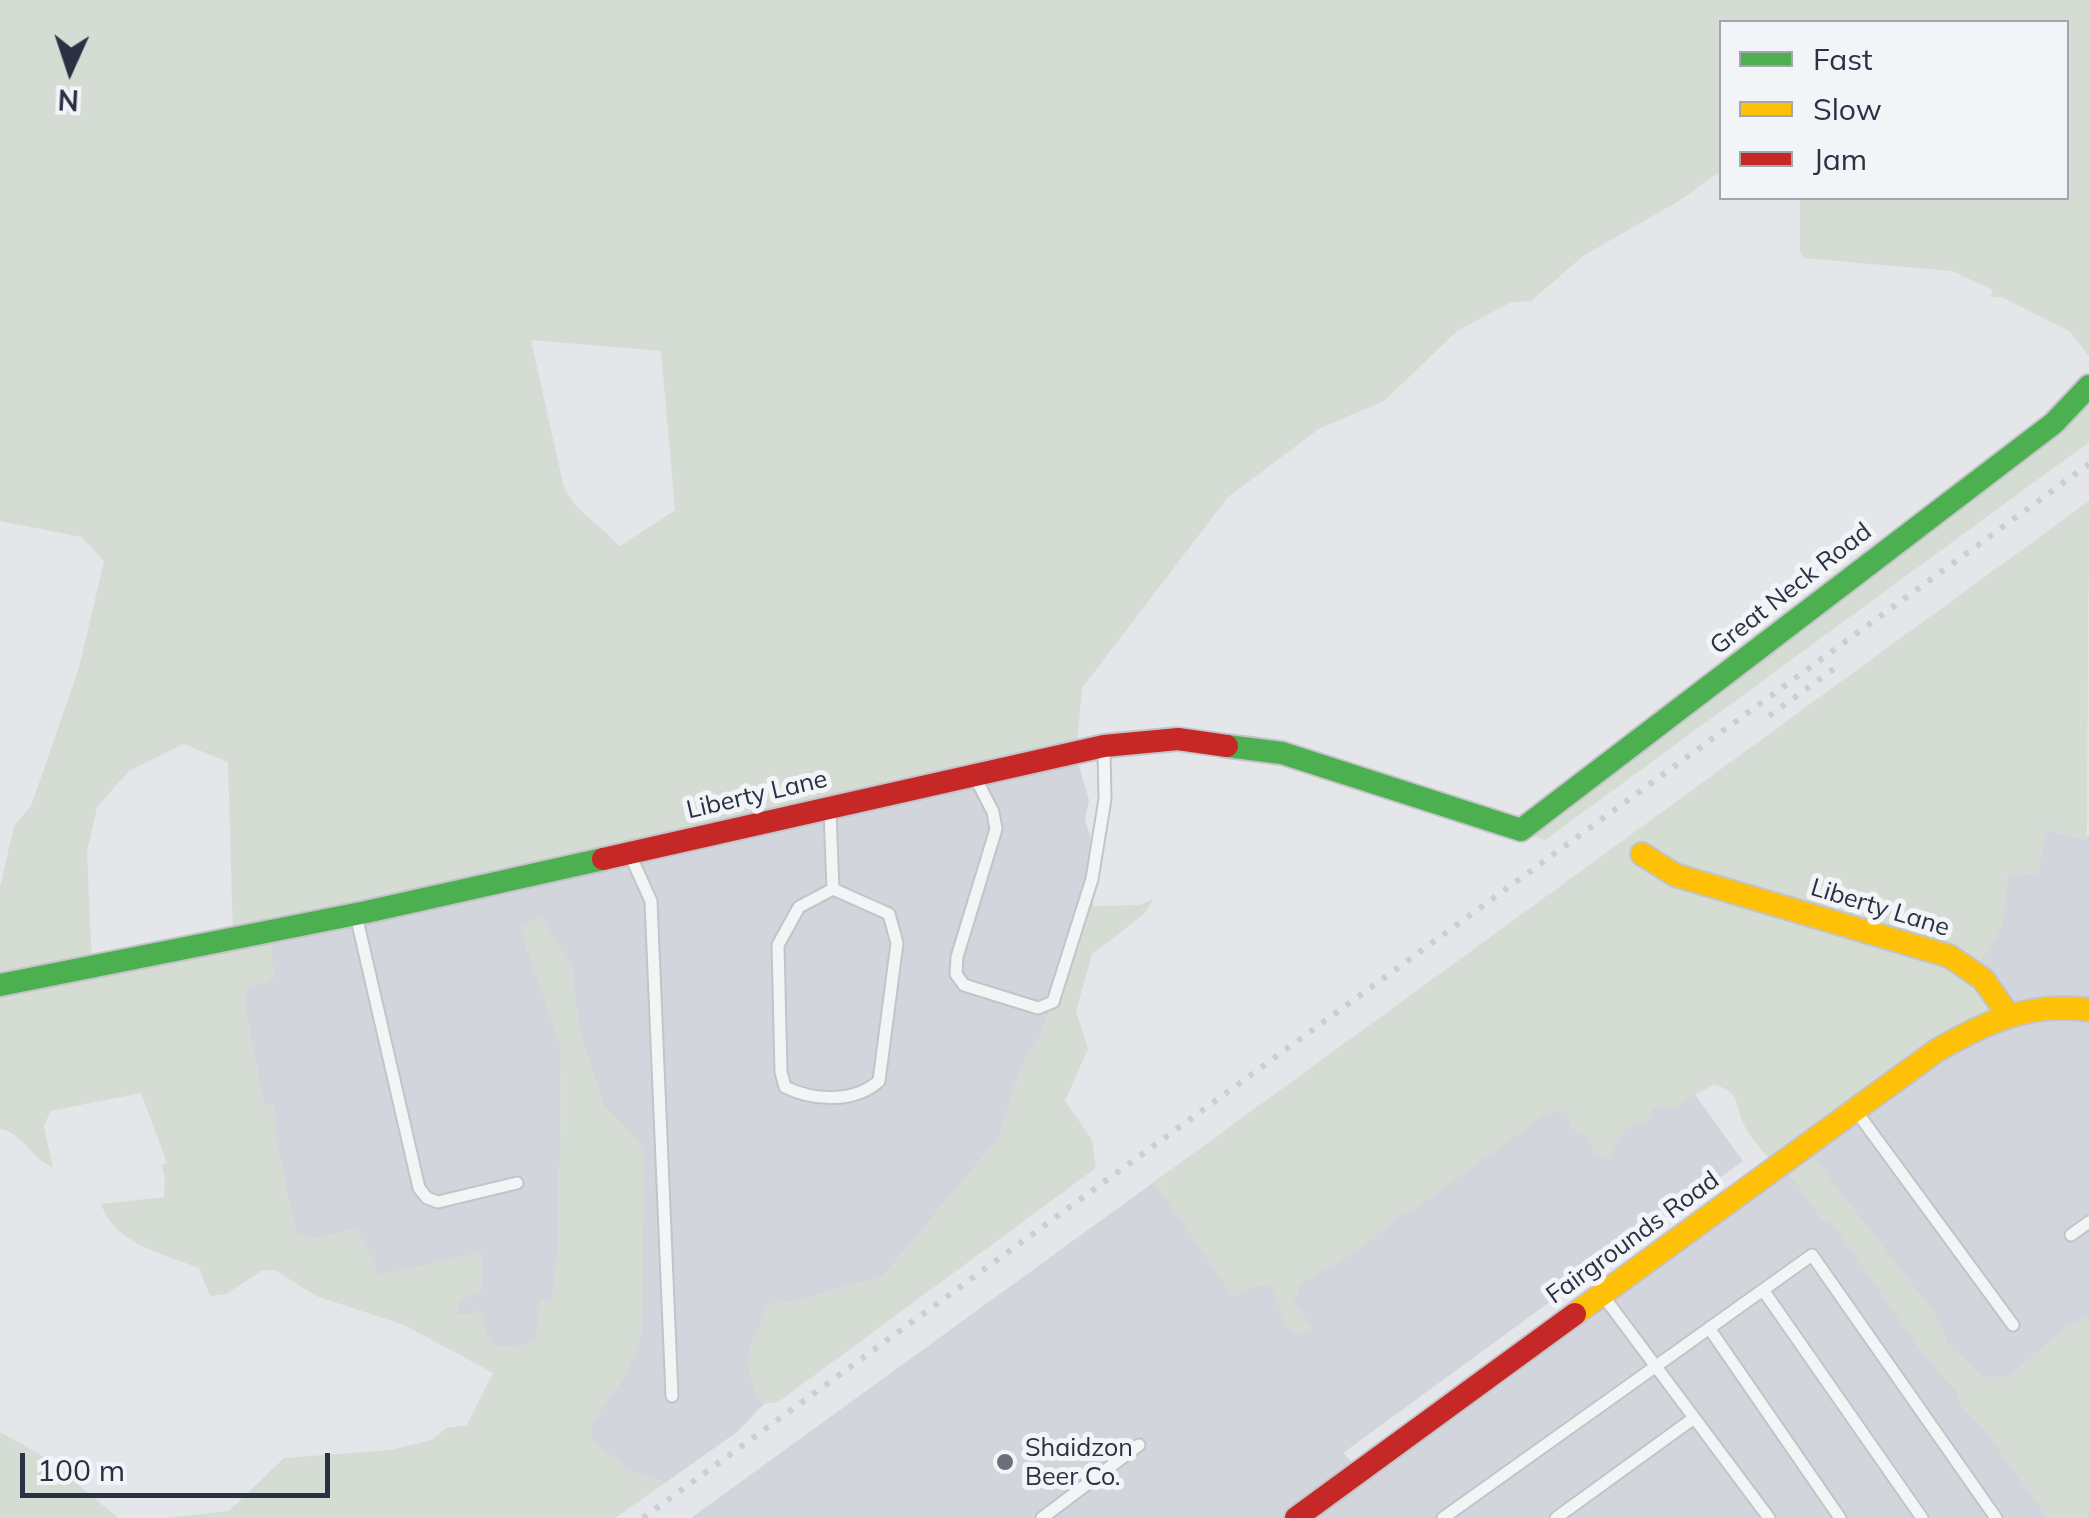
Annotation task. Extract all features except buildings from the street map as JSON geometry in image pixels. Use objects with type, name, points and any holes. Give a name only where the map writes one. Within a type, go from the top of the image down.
[{"type":"street","name":"Great Neck Road","points":[[1521,830],[2054,423],[2089,386]]},
{"type":"street","name":"Liberty Lane","points":[[0,984],[356,914],[1104,746],[1178,739],[1282,753],[1521,830]]},
{"type":"street","name":"Liberty Lane","points":[[1642,854],[1674,874],[1949,956],[1983,978],[2007,1013]]},
{"type":"street","points":[[2007,1013],[2067,1005],[2089,1010]]},
{"type":"street","name":"Fairgrounds Road","points":[[1296,1518],[1936,1051],[2007,1013]]},
{"type":"lane","points":[[973,775],[993,812],[996,829],[956,974],[964,985],[1038,1008],[1053,1002],[1092,879],[1104,799],[1104,746]]},
{"type":"lane","points":[[830,807],[833,889]]},
{"type":"lane","points":[[630,853],[652,901],[672,1396]]},
{"type":"lane","points":[[833,889],[889,914],[897,943],[879,1082],[863,1095],[806,1097],[785,1087],[781,1072],[778,945],[799,907],[833,889]]},
{"type":"lane","points":[[356,914],[420,1188],[438,1202],[517,1183]]},
{"type":"lane","points":[[1855,1110],[2013,1325]]},
{"type":"lane","points":[[2071,1234],[2089,1222]]},
{"type":"lane","points":[[1443,1518],[1812,1255],[1996,1518]]},
{"type":"lane","points":[[1763,1290],[1922,1518]]},
{"type":"lane","points":[[1602,1295],[1768,1518]]},
{"type":"lane","points":[[1709,1328],[1840,1518]]},
{"type":"lane","points":[[1556,1518],[1694,1418]]},
{"type":"lane","points":[[1042,1518],[1139,1445]]},
{"type":"shaded area","points":[[0,0],[2089,0],[2089,356],[2069,331],[2002,297],[1991,297],[1993,290],[1952,271],[1803,258],[1800,252],[1800,200],[2069,200],[2069,20],[1719,20],[1719,172],[1682,199],[1583,256],[1531,301],[1511,302],[1457,331],[1384,401],[1320,428],[1228,497],[1082,688],[1077,744],[271,936],[274,981],[247,987],[244,1002],[263,1102],[274,1107],[275,1134],[296,1234],[312,1239],[357,1229],[379,1275],[482,1252],[482,1291],[457,1303],[456,1314],[472,1314],[479,1309],[491,1345],[519,1348],[536,1340],[540,1299],[551,1303],[559,1245],[561,1048],[519,926],[541,916],[572,969],[579,1029],[603,1105],[644,1148],[642,1334],[627,1373],[592,1422],[592,1440],[627,1469],[665,1483],[615,1518],[167,1518],[229,1511],[284,1458],[391,1450],[432,1440],[446,1428],[467,1425],[493,1373],[404,1325],[316,1296],[275,1270],[261,1271],[226,1294],[210,1296],[199,1268],[142,1246],[117,1229],[101,1204],[164,1197],[162,1165],[167,1163],[141,1093],[50,1111],[44,1127],[53,1167],[15,1136],[0,1129],[0,888],[14,826],[31,806],[79,668],[104,561],[82,537],[0,521]],"holes":[[[531,340],[661,351],[675,510],[620,546],[574,504],[564,488]],[[184,744],[228,762],[233,939],[92,966],[87,852],[97,807],[129,771]]]},
{"type":"shaded area","points":[[2089,388],[2089,442],[1545,840],[1531,836]]},
{"type":"shaded area","points":[[2089,501],[2087,839],[2045,830],[2039,873],[2008,876],[2002,926],[1975,970],[2002,1006],[1807,1150],[1935,1314],[1948,1345],[1982,1377],[2008,1377],[2066,1328],[2089,1317],[2089,1518],[2048,1518],[1986,1431],[1960,1404],[1959,1394],[1920,1349],[1831,1222],[1822,1219],[1786,1168],[1777,1168],[1753,1139],[1732,1094],[1714,1084],[1678,1108],[1654,1108],[1647,1121],[1623,1133],[1609,1157],[1593,1156],[1590,1138],[1572,1129],[1566,1112],[1548,1113],[1416,1208],[1403,1213],[1362,1248],[1300,1285],[1294,1302],[1314,1329],[1296,1335],[1286,1325],[1271,1287],[1255,1286],[1233,1297],[1154,1182]]},
{"type":"shaded area","points":[[1076,756],[1089,800],[1085,820],[1094,847],[1093,906],[1039,1038],[1021,1067],[998,1139],[883,1276],[794,1302],[754,1388],[764,1404],[737,1432],[665,1483],[627,1469],[592,1441],[592,1422],[627,1373],[644,1148],[603,1105],[579,1029],[572,969],[541,916],[520,926],[561,1048],[559,1245],[551,1304],[541,1299],[536,1340],[519,1348],[491,1345],[472,1314],[456,1314],[457,1303],[469,1295],[379,1275],[357,1229],[312,1239],[296,1234],[275,1134],[274,1107],[263,1102],[244,1002],[271,936]]},
{"type":"shaded area","points":[[2045,830],[2086,839],[2089,834],[2089,1317],[2066,1328],[2007,1378],[1982,1377],[1948,1345],[1935,1314],[1807,1150],[1975,970],[2002,926],[2008,876],[2038,873]]},
{"type":"shaded area","points":[[1154,898],[1144,914],[1092,954],[1076,1011],[1088,1049],[1065,1101],[1092,1140],[1096,1168],[778,1402],[764,1404],[750,1376],[749,1354],[769,1303],[794,1302],[883,1276],[998,1139],[1021,1067],[1039,1038],[1093,906],[1140,905]]},
{"type":"shaded area","points":[[1650,1032],[1743,1161],[1343,1453],[1360,1470],[1786,1168],[1822,1219],[1831,1222],[1852,1249],[1920,1349],[1959,1394],[1960,1404],[1986,1431],[2048,1518],[691,1518],[1154,1182],[1163,1196]]},
{"type":"shaded area","points":[[0,1432],[48,1459],[118,1518],[0,1518]]},
{"type":"railway","points":[[643,1518],[2089,464]]},
{"type":"railway","points":[[1769,716],[1842,663]]},
{"type":"traffic: fast","points":[[1227,746],[1282,753],[1521,830],[2054,423],[2089,386]]},
{"type":"traffic: fast","points":[[0,985],[366,912],[603,859]]},
{"type":"traffic: slow","points":[[1642,854],[1675,875],[1949,956],[1983,979],[2007,1013]]},
{"type":"traffic: slow","points":[[1575,1314],[1936,1051],[1973,1031],[2028,1011],[2089,1010]]},
{"type":"traffic: jam","points":[[603,859],[1104,746],[1178,739],[1227,746]]},
{"type":"traffic: jam","points":[[1296,1518],[1575,1314]]},
{"type":"place","name":"Shaidzon Beer Co.","points":[[1005,1462]]}]
